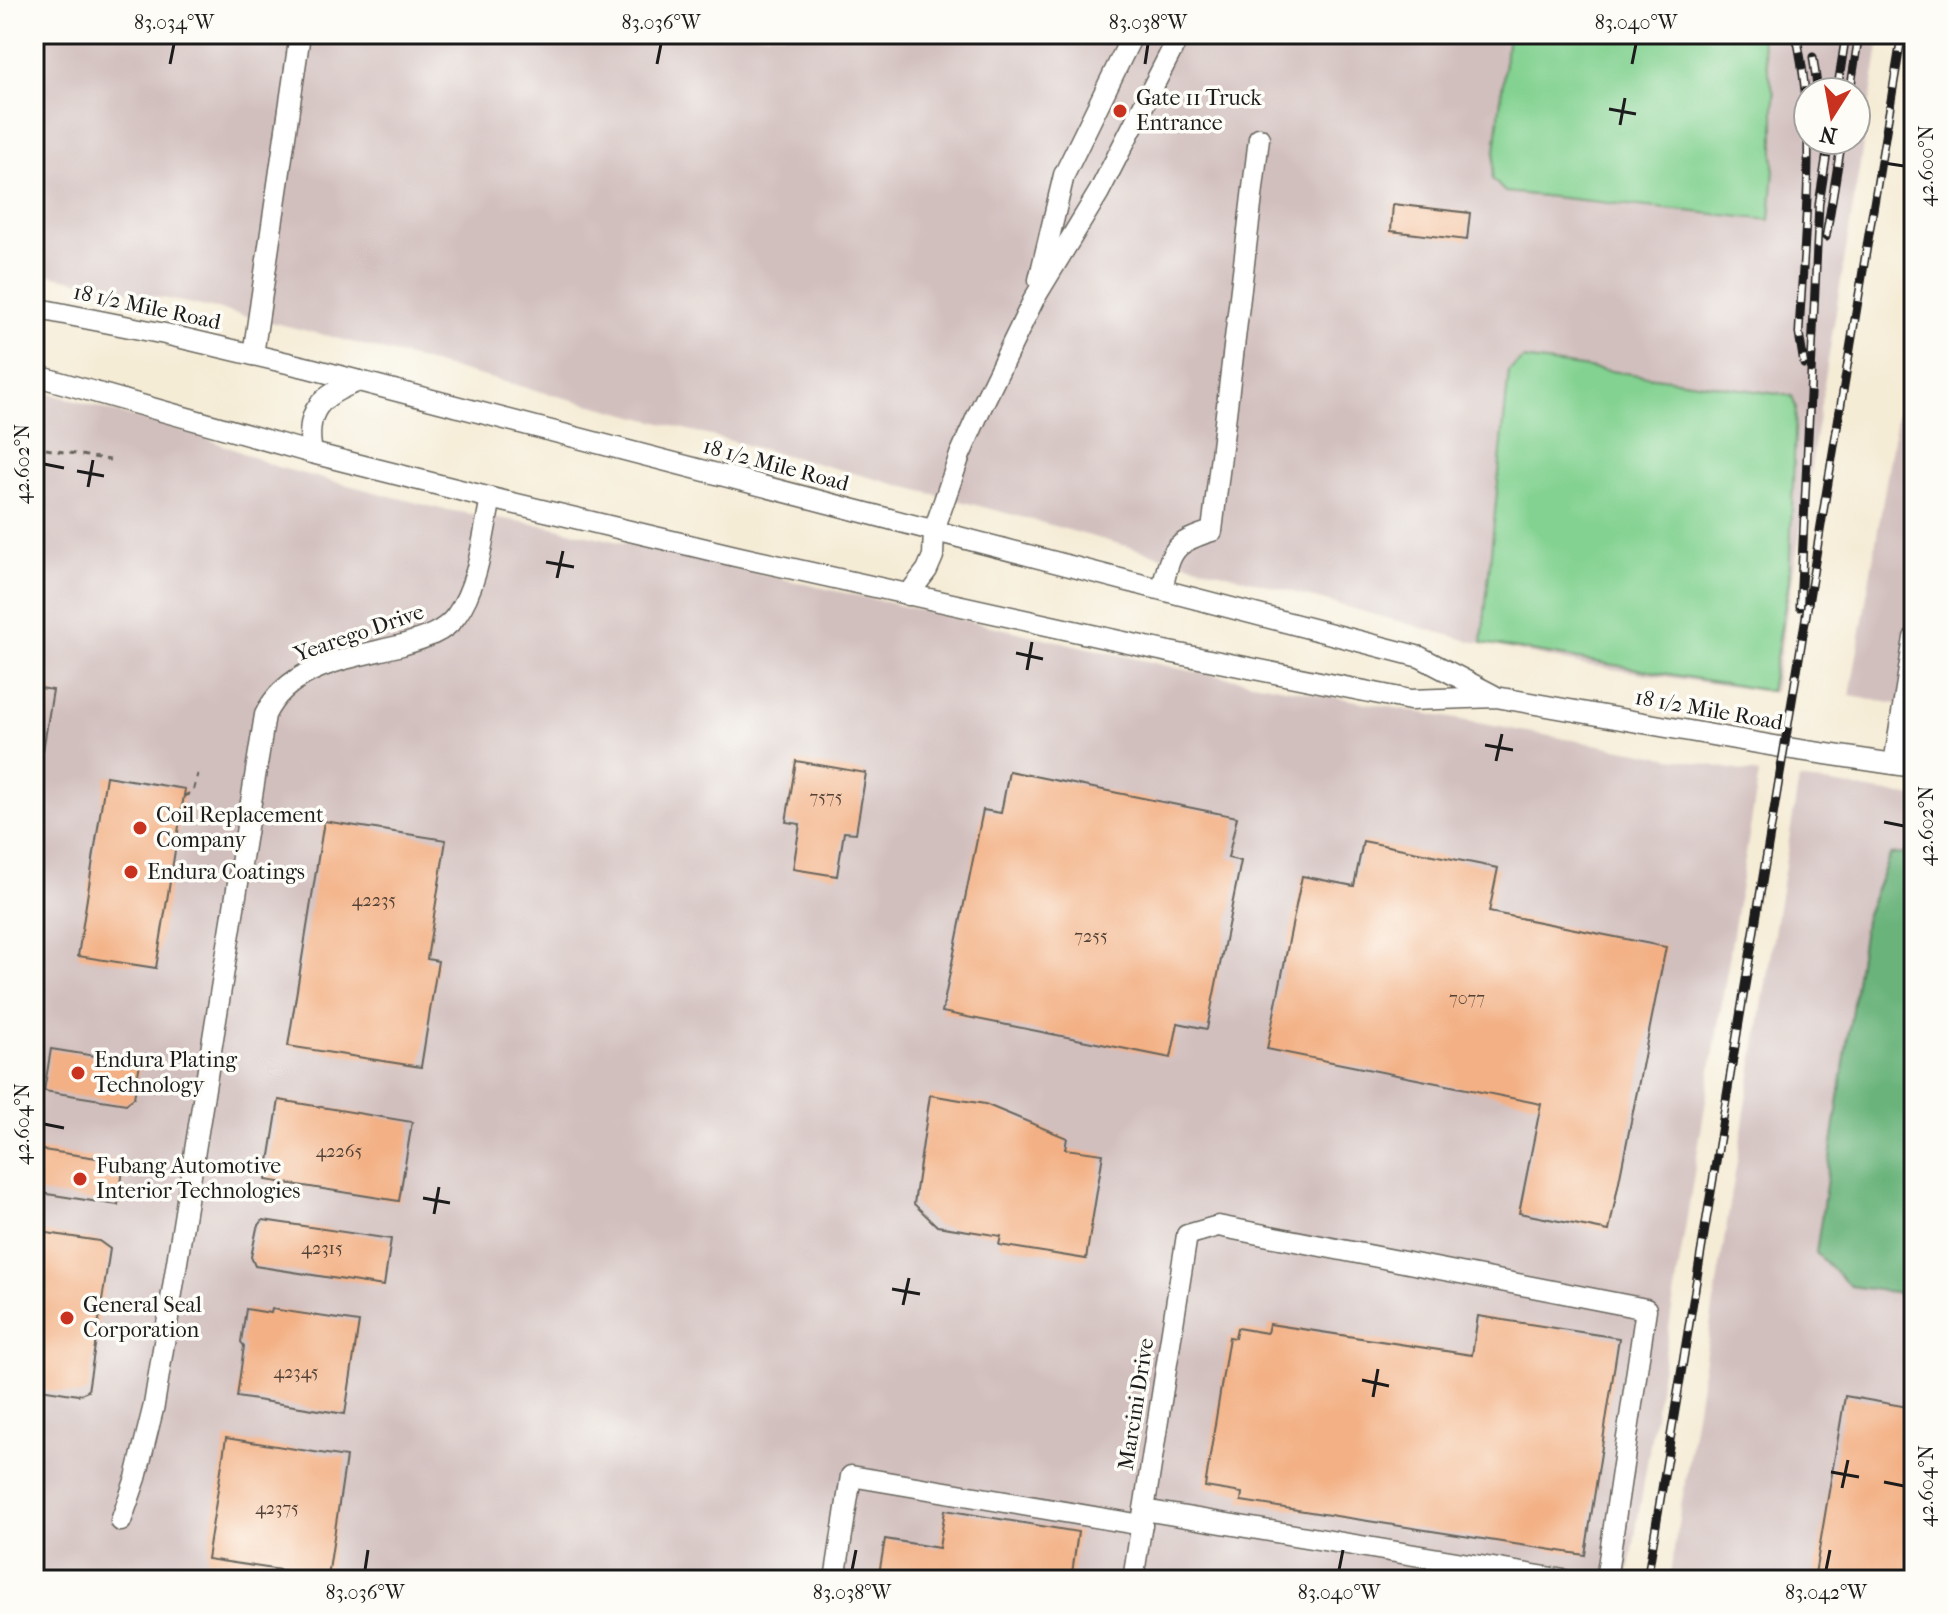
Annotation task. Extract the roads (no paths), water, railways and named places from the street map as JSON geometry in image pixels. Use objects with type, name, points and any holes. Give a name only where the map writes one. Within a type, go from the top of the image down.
[{"type":"street","points":[[253,355],[300,34]]},
{"type":"street","points":[[1034,299],[1064,175],[1133,34]]},
{"type":"street","points":[[908,595],[927,570],[933,556],[934,530],[970,429],[1034,299],[1099,192],[1180,34]]},
{"type":"street","points":[[1162,589],[1171,553],[1191,537],[1212,531],[1259,138]]},
{"type":"street","name":"18 1/2 Mile Road","points":[[34,308],[359,381],[1420,657],[1496,697]]},
{"type":"street","name":"18 1/2 Mile Road","points":[[34,375],[312,453],[491,498],[1169,652],[1410,700],[1496,697],[1904,766]]},
{"type":"street","points":[[312,453],[309,437],[316,408],[339,388],[359,381]]},
{"type":"street","name":"Yearego Drive","points":[[121,1521],[136,1478],[154,1405],[265,715],[283,687],[300,676],[418,640],[438,632],[455,617],[473,577],[491,498]]},
{"type":"street","points":[[1904,766],[1914,638]]},
{"type":"street","name":"Marcini Drive","points":[[1133,1580],[1187,1235],[1218,1226],[1646,1309],[1606,1580]]},
{"type":"street","points":[[835,1580],[851,1476],[1564,1580]]},
{"type":"railway","points":[[1796,34],[1803,71],[1808,145],[1799,333],[1804,364]]},
{"type":"railway","points":[[1839,76],[1846,34]]},
{"type":"railway","points":[[1852,76],[1859,34]]},
{"type":"railway","points":[[1647,1580],[1902,34]]},
{"type":"railway","points":[[1813,57],[1816,76]]},
{"type":"railway","points":[[1800,607],[1819,204],[1826,156]]},
{"type":"railway","points":[[1826,237],[1839,156]]},
{"type":"place","name":"Gate 11 Truck Entrance","points":[[1120,111]]},
{"type":"place","name":"Coil Replacement Company","points":[[140,828]]},
{"type":"place","name":"Endura Coatings","points":[[131,872]]},
{"type":"place","name":"Endura Plating Technology","points":[[78,1073]]},
{"type":"place","name":"Fubang Automotive Interior Technologies","points":[[80,1179]]},
{"type":"place","name":"General Seal Corporation","points":[[67,1318]]}]
